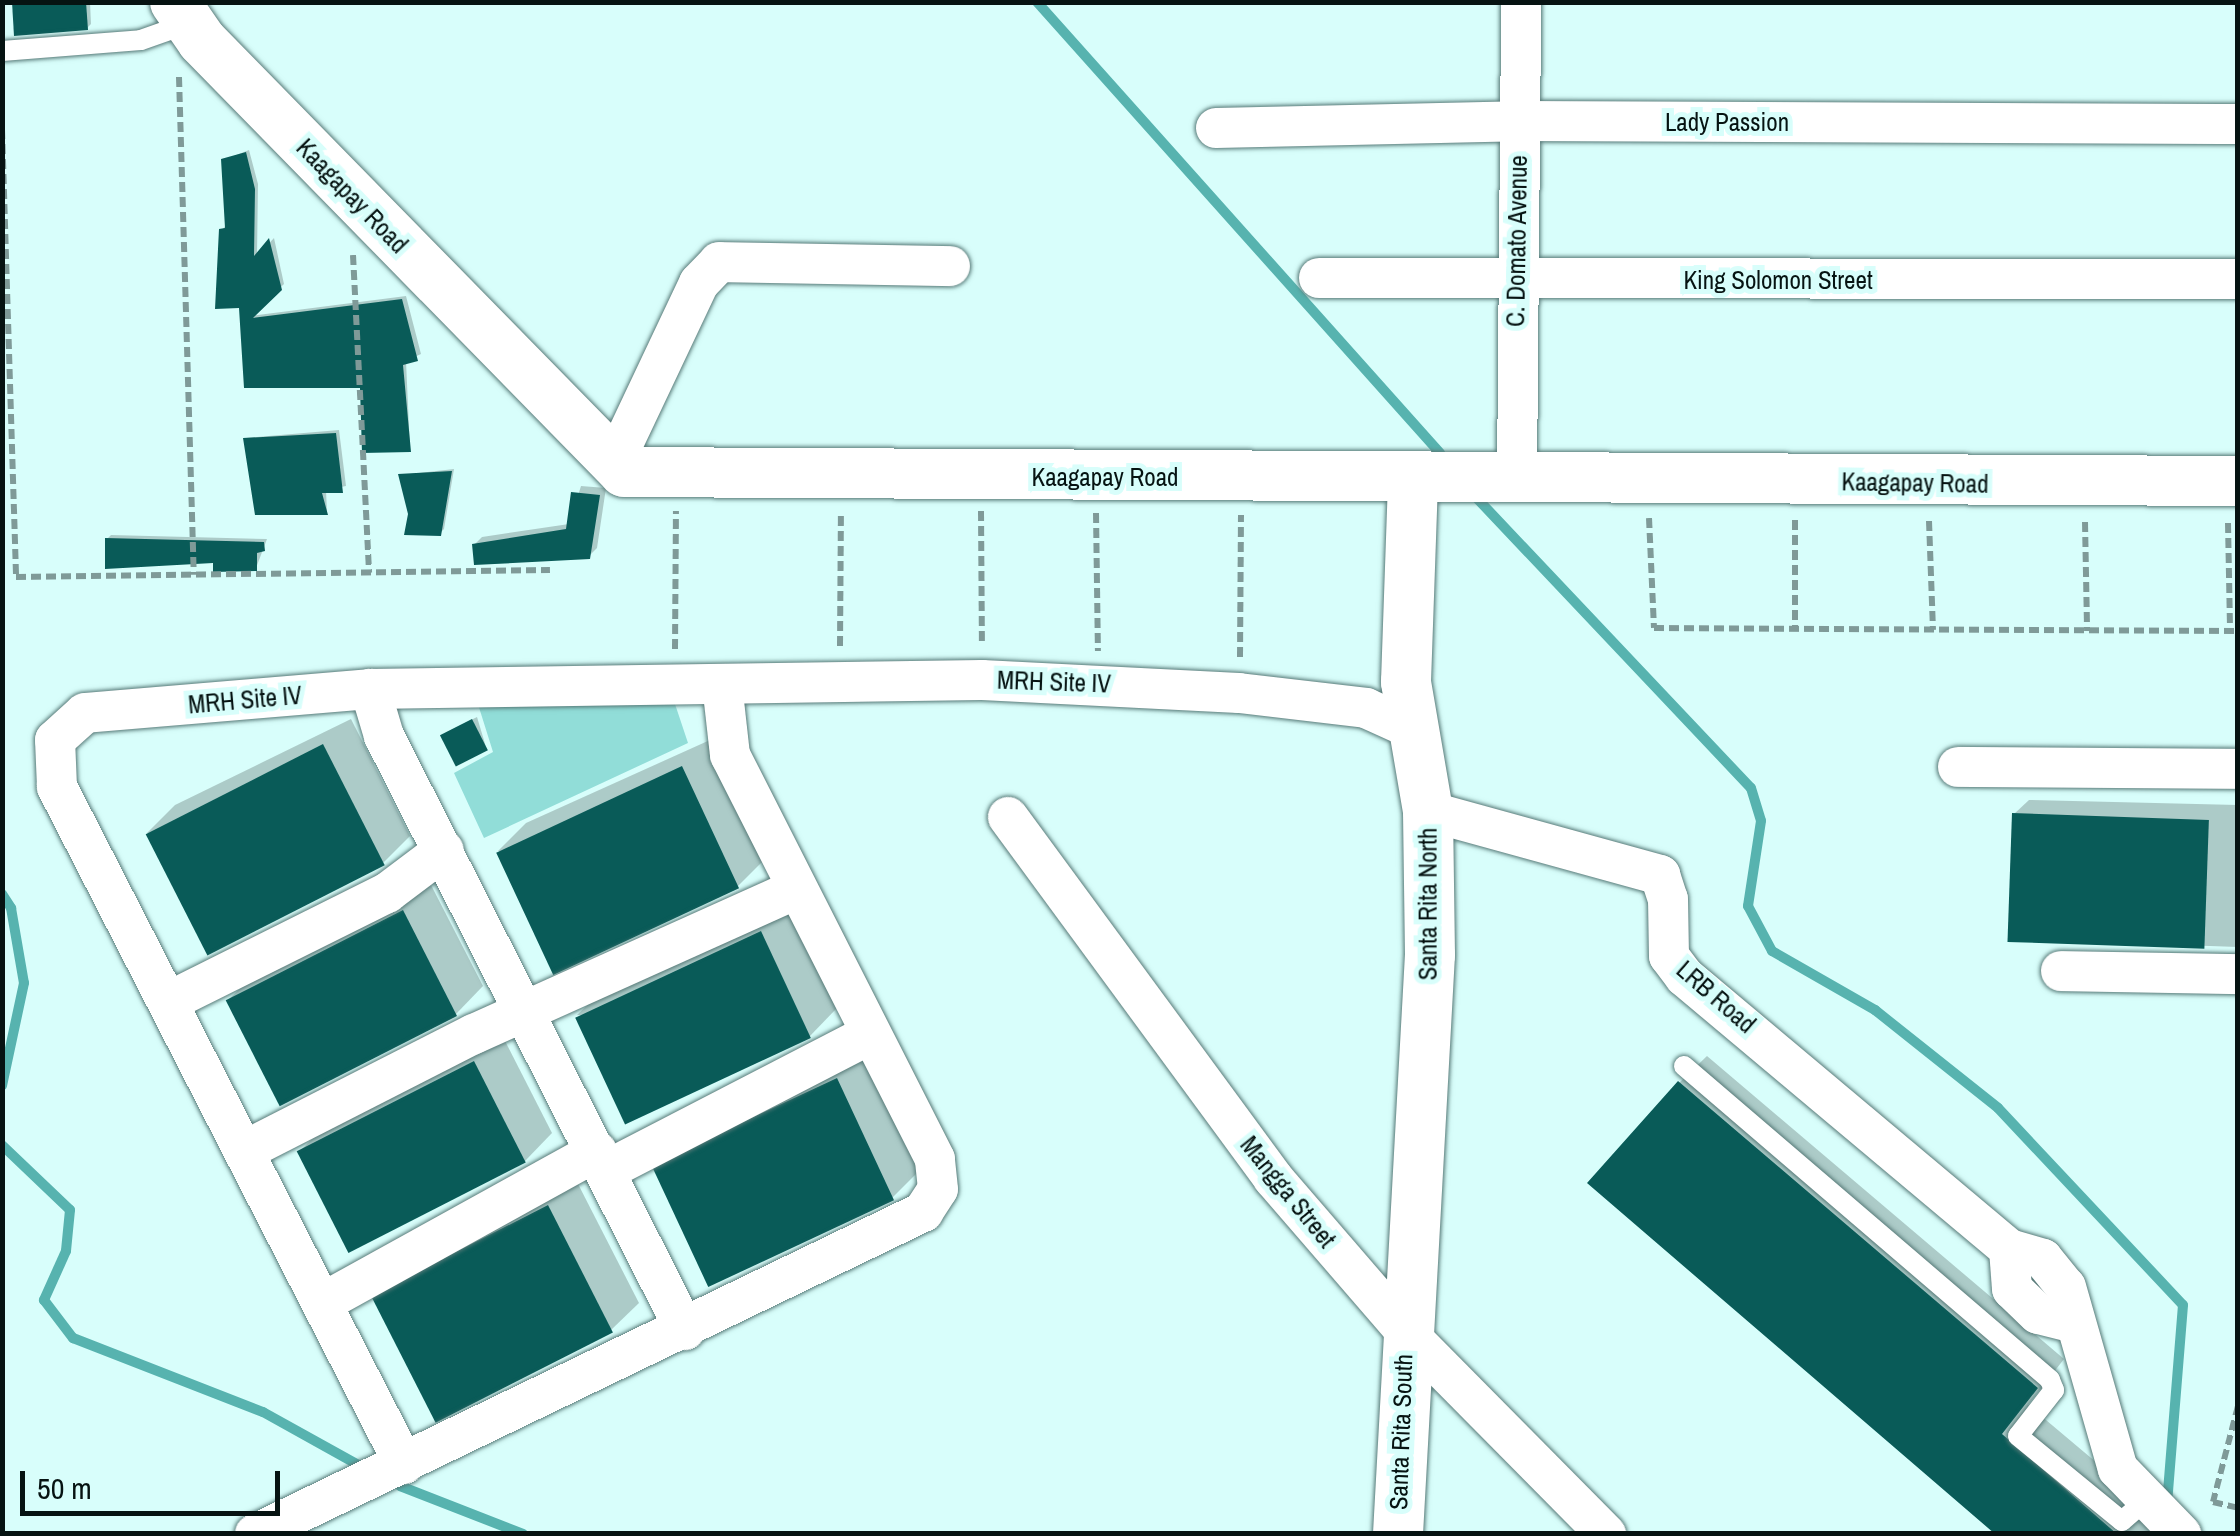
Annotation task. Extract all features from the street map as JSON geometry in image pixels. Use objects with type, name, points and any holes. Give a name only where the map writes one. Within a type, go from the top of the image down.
[{"type":"street","name":"C. Domato Avenue","points":[[1517,479],[1515,280],[1520,2]]},
{"type":"street","name":"Kaagapay Road","points":[[189,22],[613,465],[636,474],[2232,482]]},
{"type":"street","name":"Lady Passion","points":[[1216,128],[1518,121],[2238,124]]},
{"type":"street","points":[[613,465],[699,283],[719,262],[950,266]]},
{"type":"street","name":"King Solomon Street","points":[[1318,278],[2238,280]]},
{"type":"street","name":"Santa Rita North","points":[[1405,1331],[1430,955],[1428,811],[1406,682],[1413,479]]},
{"type":"street","name":"MRH Site IV","points":[[404,1464],[57,787],[55,740],[85,713],[370,689],[982,680],[1098,682],[1366,708],[1412,729]]},
{"type":"street","points":[[255,1534],[923,1212],[938,1189],[934,1159],[730,755],[722,684]]},
{"type":"street","points":[[370,689],[384,736],[685,1330]]},
{"type":"street","points":[[1958,767],[2238,769]]},
{"type":"street","name":"LRB Road","points":[[1428,811],[1660,875],[1668,898],[1670,956],[1684,977],[2009,1248],[2006,1270],[2024,1304],[2071,1322],[2089,1356],[2118,1469],[2165,1519]]},
{"type":"street","name":"Mangga Street","points":[[1008,817],[1273,1178],[1405,1331],[1606,1534]]},
{"type":"street","points":[[168,1002],[387,893],[444,850]]},
{"type":"street","points":[[244,1151],[524,1013],[796,889]]},
{"type":"street","points":[[2061,971],[2238,974]]},
{"type":"street","points":[[322,1302],[601,1161],[870,1035]]},
{"type":"street","name":"Santa Rita South","points":[[1398,1534],[1405,1331]]},
{"type":"lane","points":[[2,51],[141,40],[189,22]]},
{"type":"lane","points":[[1684,1066],[2050,1380],[2054,1390],[2018,1436],[2122,1521],[2165,1519]]},
{"type":"path","points":[[189,22],[178,90],[194,576]]},
{"type":"path","points":[[2,130],[16,577],[550,570]]},
{"type":"path","points":[[350,194],[369,573]]},
{"type":"path","points":[[674,685],[676,472]]},
{"type":"path","points":[[840,682],[841,474]]},
{"type":"path","points":[[1096,476],[1098,682]]},
{"type":"path","points":[[1240,694],[1241,477]]},
{"type":"path","points":[[981,478],[982,680]]},
{"type":"path","points":[[1648,480],[1654,628],[1934,630],[2234,631],[2232,482]]},
{"type":"path","points":[[1795,482],[1795,628]]},
{"type":"path","points":[[1927,483],[1934,630]]},
{"type":"path","points":[[2084,484],[2087,630]]},
{"type":"path","points":[[2238,1406],[2213,1502],[2238,1508]]},
{"type":"shaded area","points":[[672,695],[688,743],[484,838],[454,773],[493,752],[477,701]]},
{"type":"building","points":[[12,2],[86,2],[88,30],[14,36]]},
{"type":"building","points":[[246,152],[255,189],[254,256],[269,238],[282,290],[253,318],[402,299],[418,361],[403,365],[411,452],[362,453],[360,388],[244,388],[239,308],[215,309],[219,229],[225,228],[221,159]]},
{"type":"building","points":[[336,433],[343,493],[322,493],[328,515],[255,515],[243,438]]},
{"type":"building","points":[[452,471],[441,536],[404,535],[408,514],[398,474]]},
{"type":"building","points":[[571,492],[600,495],[590,559],[474,565],[472,544],[566,529]]},
{"type":"building","points":[[105,538],[264,542],[265,551],[257,553],[257,571],[213,572],[213,563],[105,569]]},
{"type":"building","points":[[472,719],[488,750],[456,767],[440,735]]},
{"type":"building","points":[[323,744],[385,865],[207,956],[146,834]]},
{"type":"building","points":[[682,766],[739,888],[553,975],[496,853]]},
{"type":"building","points":[[2012,813],[2209,820],[2204,949],[2007,942]]},
{"type":"building","points":[[403,910],[457,1016],[280,1106],[226,1000]]},
{"type":"building","points":[[761,931],[811,1038],[625,1125],[575,1018]]},
{"type":"building","points":[[474,1061],[526,1163],[348,1253],[297,1151]]},
{"type":"building","points":[[837,1078],[894,1200],[708,1287],[651,1165]]},
{"type":"building","points":[[1678,1081],[2038,1388],[2002,1434],[2117,1534],[1995,1534],[1587,1183]]},
{"type":"building","points":[[548,1205],[613,1332],[436,1423],[371,1295]]},
{"type":"waterway","points":[[1037,2],[1440,453]]},
{"type":"waterway","points":[[1471,492],[1751,788],[1761,821],[1748,906],[1772,951],[1875,1010],[1998,1108],[2183,1305],[2167,1503]]},
{"type":"waterway","points":[[2,894],[11,908],[24,983],[2,1086]]},
{"type":"waterway","points":[[2,1145],[70,1210],[66,1251],[44,1300],[73,1338],[263,1412],[360,1466]]},
{"type":"waterway","points":[[400,1486],[523,1534]]}]
